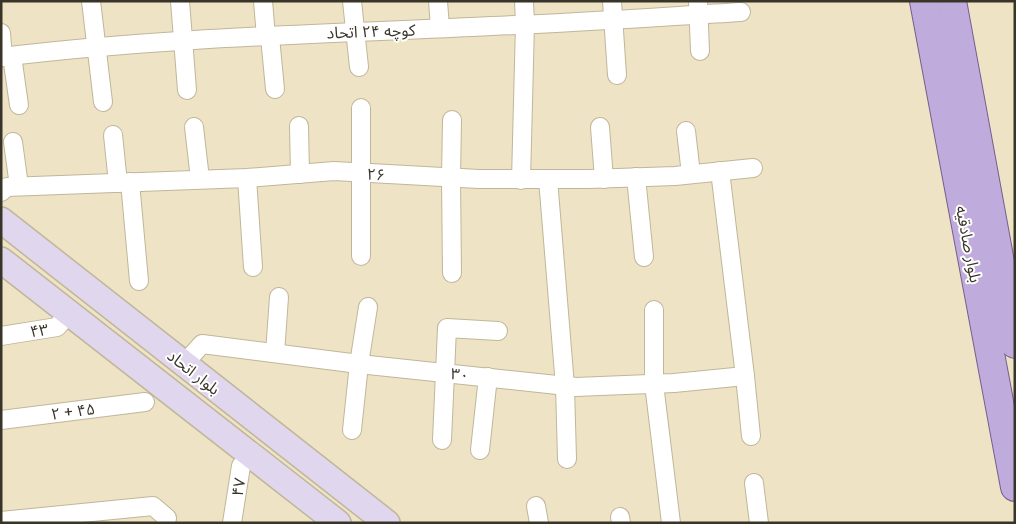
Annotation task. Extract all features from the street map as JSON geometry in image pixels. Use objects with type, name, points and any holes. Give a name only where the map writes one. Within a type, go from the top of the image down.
[{"type":"main road","name":"بلوار صادقیه","points":[[924,1],[1015,487]]},
{"type":"main road","name":"بلوار صادقیه","points":[[952,1],[1015,344]]},
{"type":"main road","name":"بلوار اتحاد","points":[[1,220],[387,523]]},
{"type":"main road","name":"بلوار اتحاد","points":[[1,260],[338,523]]},
{"type":"main road","points":[[225,434],[243,410]]},
{"type":"street","points":[[91,1],[103,102]]},
{"type":"street","points":[[180,1],[187,90]]},
{"type":"street","points":[[263,1],[275,89]]},
{"type":"street","points":[[352,1],[358,66]]},
{"type":"street","points":[[438,1],[440,28]]},
{"type":"street","points":[[521,180],[524,1]]},
{"type":"street","points":[[612,1],[617,75]]},
{"type":"street","points":[[699,8],[700,51]]},
{"type":"street","name":"کوچه ۲۴ اتحاد","points":[[5,57],[97,47],[614,19],[699,8],[741,12]]},
{"type":"street","points":[[1,33],[5,57],[19,104]]},
{"type":"street","points":[[360,108],[361,256]]},
{"type":"street","points":[[452,120],[452,273]]},
{"type":"street","points":[[299,126],[300,174]]},
{"type":"street","points":[[194,127],[200,180]]},
{"type":"street","points":[[600,127],[604,179]]},
{"type":"street","points":[[686,131],[691,174]]},
{"type":"street","points":[[113,135],[124,182],[139,281]]},
{"type":"street","points":[[13,142],[19,186]]},
{"type":"street","name":"۲۶","points":[[1,192],[7,187],[19,186],[247,178],[334,172],[521,180],[604,179],[753,168]]},
{"type":"street","points":[[720,171],[751,436]]},
{"type":"street","points":[[636,177],[644,257]]},
{"type":"street","points":[[247,178],[253,267]]},
{"type":"street","points":[[548,179],[565,386],[567,459]]},
{"type":"street","points":[[275,353],[279,297]]},
{"type":"street","points":[[352,430],[359,364],[368,307]]},
{"type":"street","points":[[654,310],[654,384],[672,523]]},
{"type":"street","name":"۴۳","points":[[1,336],[57,327],[70,312]]},
{"type":"street","points":[[442,440],[447,328],[498,331]]},
{"type":"street","name":"۳۰","points":[[184,364],[202,344],[359,364],[576,387],[654,384],[745,376]]},
{"type":"street","points":[[480,450],[488,377]]},
{"type":"street","name":"۲ + ۴۵","points":[[1,420],[145,402]]},
{"type":"street","name":"۴۷","points":[[232,523],[241,466],[251,454]]},
{"type":"street","points":[[754,483],[760,523]]},
{"type":"street","points":[[1,521],[76,518],[153,506],[167,518],[166,523]]}]
